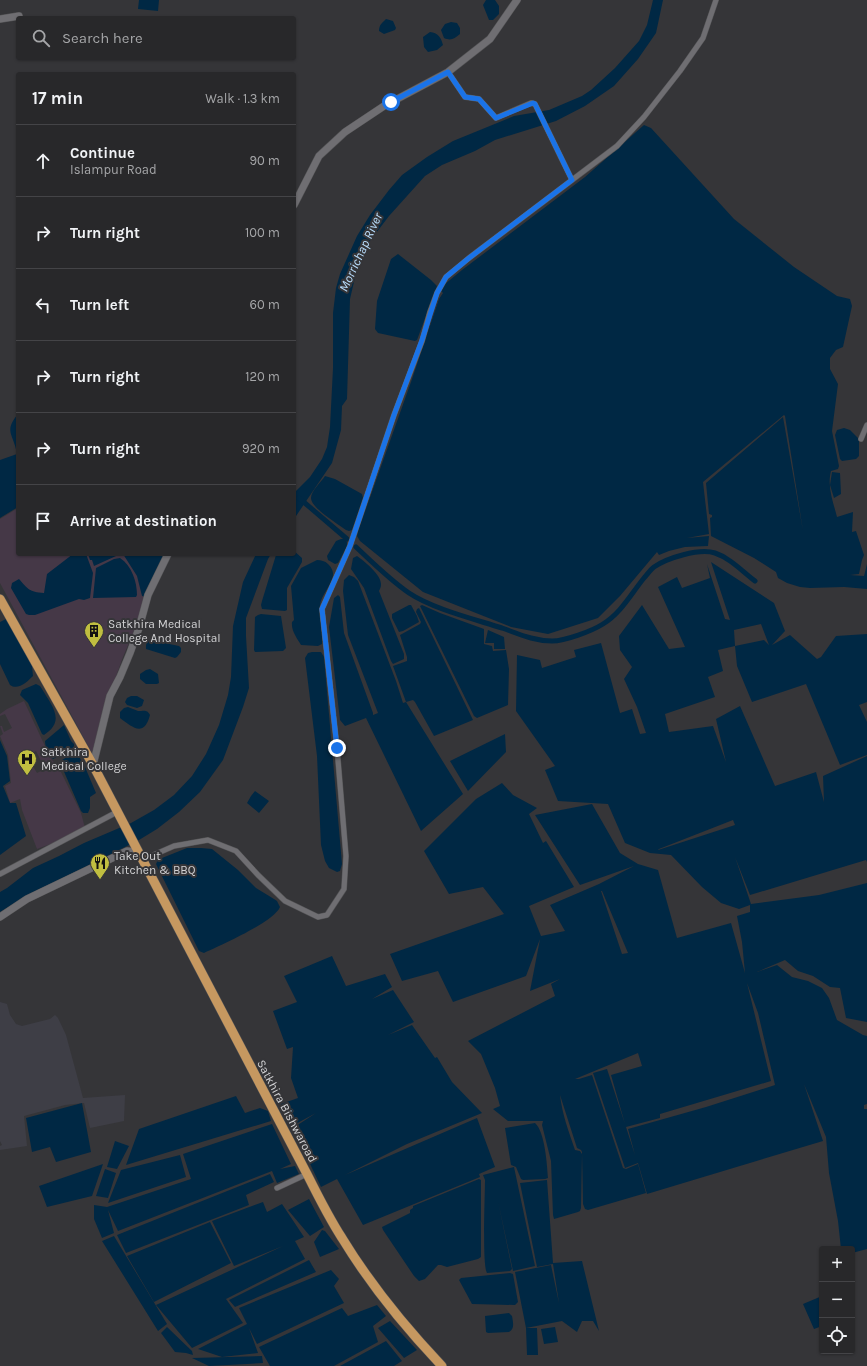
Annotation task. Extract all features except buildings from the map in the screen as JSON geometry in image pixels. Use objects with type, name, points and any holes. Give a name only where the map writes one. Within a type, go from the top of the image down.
[{"type":"highway","name":"Satkhira Bishwaroad","points":[[0,599],[93,765],[342,1238],[359,1264],[389,1304],[424,1347],[442,1366]]},
{"type":"street","points":[[296,201],[319,156],[345,132],[384,106],[448,72],[490,39],[517,0]]},
{"type":"street","points":[[0,917],[27,899],[127,851],[139,854],[208,840],[236,851],[285,901],[318,917],[327,915],[344,889],[346,856],[337,748],[322,609],[350,546],[437,293],[446,277],[469,258],[616,146],[650,110],[703,38],[716,0]]},
{"type":"street","points":[[0,19],[16,16]]},
{"type":"street","points":[[448,72],[465,97],[479,99],[496,118],[531,104],[535,104],[572,180]]},
{"type":"street","points":[[861,439],[867,425]]},
{"type":"street","points":[[93,765],[110,696],[120,677],[133,645],[148,595],[167,556]]},
{"type":"street","points":[[0,874],[119,815]]},
{"type":"street","points":[[277,1188],[307,1174]]},
{"type":"shaded area","points":[[16,509],[16,556],[166,556],[123,657],[109,696],[92,753],[0,583],[0,519]]},
{"type":"shaded area","name":"Satkhira Medical College","points":[[24,701],[51,759],[59,768],[81,813],[85,828],[59,841],[37,849],[22,810],[20,799],[10,803],[5,786],[11,783],[8,755],[0,736],[3,734],[0,726],[2,726],[4,732],[12,728],[5,714],[0,716],[0,714]],"holes":[[[36,751],[45,769],[37,773],[28,755]]]},
{"type":"shaded area","points":[[0,1002],[7,1004],[10,1015],[16,1024],[22,1026],[50,1019],[55,1015],[66,1035],[83,1098],[125,1095],[124,1121],[90,1128],[84,1103],[65,1105],[24,1116],[27,1146],[0,1150],[0,1146],[2,1145],[0,1141]]},
{"type":"water","points":[[139,0],[159,0],[158,11],[138,9]]},
{"type":"water","points":[[486,0],[495,0],[499,6],[499,14],[493,20],[489,20],[483,5]]},
{"type":"water","name":"Morrichap River","points":[[653,0],[663,0],[656,33],[638,59],[614,86],[585,106],[556,121],[495,140],[475,151],[442,165],[425,176],[389,216],[370,241],[357,269],[350,299],[347,399],[342,406],[341,430],[332,463],[296,516],[296,491],[310,477],[322,459],[327,447],[330,427],[333,368],[333,313],[336,288],[340,274],[357,236],[370,215],[402,175],[453,141],[514,116],[549,110],[582,96],[591,90],[615,68],[639,41],[647,25]]},
{"type":"water","points":[[386,19],[393,21],[396,28],[395,30],[384,34],[379,31],[379,29],[381,24]]},
{"type":"water","points":[[451,22],[457,23],[460,28],[460,34],[451,39],[444,38],[441,30],[445,24]]},
{"type":"water","points":[[430,32],[439,36],[443,45],[437,50],[428,52],[424,47],[423,37]]},
{"type":"water","points":[[644,125],[651,128],[734,219],[794,267],[837,296],[850,299],[852,306],[843,347],[836,350],[830,358],[830,369],[838,384],[832,431],[839,466],[838,469],[831,471],[830,483],[831,494],[837,517],[853,512],[852,532],[856,531],[864,555],[859,574],[850,575],[864,576],[867,564],[867,589],[844,587],[810,588],[787,583],[778,578],[776,572],[754,558],[711,536],[710,518],[712,515],[709,514],[706,483],[783,417],[803,531],[784,415],[703,482],[709,534],[687,538],[709,536],[708,546],[685,547],[659,555],[657,552],[620,596],[598,618],[548,634],[511,627],[423,592],[360,541],[357,536],[358,531],[439,299],[443,293],[439,289],[585,177]]},
{"type":"water","points":[[398,254],[437,286],[417,340],[415,341],[378,333],[375,329],[377,301],[391,259]]},
{"type":"water","points":[[16,417],[16,447],[10,429]]},
{"type":"water","points":[[844,428],[850,430],[859,439],[859,456],[856,459],[842,461],[840,459],[835,435],[837,430]]},
{"type":"water","points":[[16,454],[16,508],[0,518],[0,460]]},
{"type":"water","points":[[832,472],[840,473],[841,494],[834,498],[830,485]]},
{"type":"water","points":[[325,476],[335,479],[362,494],[363,498],[352,530],[346,530],[331,520],[312,502],[311,495]]},
{"type":"water","points":[[344,539],[347,542],[347,547],[338,563],[335,564],[328,560],[327,556],[336,541]]},
{"type":"water","points":[[296,553],[302,558],[302,562],[287,588],[287,610],[262,609],[262,601],[276,556],[296,556]]},
{"type":"water","points":[[70,556],[87,556],[93,573],[90,598],[84,600],[79,599],[35,615],[26,614],[11,588],[12,583],[19,579],[29,589],[35,592],[44,593],[47,574]]},
{"type":"water","points":[[89,556],[116,556],[94,566],[92,560],[90,560]]},
{"type":"water","points":[[124,556],[165,556],[145,597],[142,596],[137,576]]},
{"type":"water","points":[[255,556],[270,556],[246,618],[249,688],[223,760],[200,792],[179,812],[157,829],[139,840],[29,895],[0,912],[0,892],[33,868],[84,843],[131,823],[154,810],[174,795],[192,776],[206,754],[219,725],[228,695],[231,677],[233,626],[243,582]]},
{"type":"water","points":[[357,556],[376,573],[381,581],[379,591],[404,654],[404,659],[393,664],[364,588],[351,569],[353,558]]},
{"type":"water","points":[[120,558],[131,570],[137,590],[136,597],[93,598],[96,568],[114,559]]},
{"type":"water","points":[[317,560],[326,562],[332,569],[333,574],[330,585],[323,596],[320,606],[322,644],[318,646],[301,645],[292,628],[292,622],[294,620],[291,586],[301,568]]},
{"type":"water","points":[[711,562],[774,603],[785,631],[772,645],[790,635],[817,659],[821,657],[836,636],[867,634],[867,702],[859,705],[867,722],[867,755],[840,765],[806,684],[752,702],[737,666],[735,646],[718,650],[723,671],[708,677],[715,697],[665,714],[669,732],[713,726],[726,762],[716,719],[740,706],[775,786],[816,772],[824,802],[823,776],[867,756],[867,862],[866,860],[750,895],[735,857],[751,904],[819,895],[867,883],[867,1022],[846,1018],[840,988],[830,987],[813,976],[798,971],[785,960],[757,972],[777,965],[792,977],[808,981],[822,988],[829,998],[837,1020],[867,1036],[867,1104],[864,1105],[864,1109],[867,1109],[867,1249],[855,1252],[855,1246],[841,1246],[838,1221],[829,1173],[826,1137],[804,1084],[823,1141],[647,1194],[638,1163],[625,1168],[593,1073],[607,1069],[625,1124],[611,1075],[642,1066],[638,1053],[575,1079],[592,1075],[623,1168],[626,1169],[638,1164],[646,1193],[588,1210],[585,1209],[583,1204],[582,1152],[577,1148],[560,1095],[564,1116],[575,1150],[580,1151],[582,1154],[581,1208],[578,1212],[554,1219],[551,1161],[542,1125],[543,1121],[508,1121],[493,1109],[500,1106],[495,1088],[481,1054],[468,1041],[555,996],[551,984],[560,979],[530,991],[540,939],[526,976],[453,1002],[438,971],[402,981],[390,954],[504,914],[483,887],[449,894],[424,851],[476,799],[502,783],[513,795],[537,808],[529,814],[543,843],[546,841],[574,887],[529,906],[541,936],[565,931],[550,905],[599,884],[634,866],[580,885],[535,815],[592,804],[620,853],[638,864],[658,870],[677,938],[731,923],[745,973],[742,942],[737,916],[750,912],[750,905],[739,909],[721,903],[702,887],[671,855],[650,853],[625,843],[608,804],[558,801],[545,770],[555,766],[516,711],[517,655],[540,660],[542,668],[576,657],[574,650],[601,643],[620,713],[632,709],[640,734],[646,733],[637,707],[624,679],[632,667],[620,650],[619,636],[642,605],[669,649],[685,647],[658,587],[677,577],[682,588],[710,578],[707,564],[725,619],[730,620]],"holes":[[[761,624],[769,645],[764,640],[735,646],[734,630]],[[733,820],[735,825],[658,850],[659,849]],[[602,891],[628,953],[622,954]],[[747,983],[758,1013],[775,1085],[706,1107],[628,1129],[635,1155],[626,1127],[660,1118],[660,1114],[771,1081]]]},
{"type":"water","points":[[349,575],[358,581],[403,703],[406,702],[463,794],[421,831],[366,718],[345,726],[340,720],[329,627],[334,598],[338,595],[340,597],[344,633],[373,715],[378,713],[348,635],[343,591],[344,580]]},
{"type":"water","points":[[411,605],[419,622],[399,632],[392,618],[392,614]]},
{"type":"water","points":[[422,605],[484,629],[484,644],[492,646],[493,651],[506,650],[509,669],[508,705],[477,718],[474,716],[420,606]]},
{"type":"water","points":[[419,608],[473,720],[434,736],[415,702],[413,700],[406,702],[393,666],[407,661],[400,635],[420,624],[421,622],[416,612]]},
{"type":"water","points":[[261,614],[281,616],[286,648],[283,651],[255,652],[255,617]]},
{"type":"water","points":[[6,619],[32,666],[33,676],[23,685],[16,687],[10,685],[0,664],[0,622]]},
{"type":"water","points":[[488,630],[504,637],[505,649],[494,649],[494,643],[485,643]]},
{"type":"water","points":[[150,640],[179,646],[181,648],[181,652],[175,658],[146,649],[146,643]]},
{"type":"water","points":[[321,652],[324,657],[342,864],[340,871],[337,872],[329,868],[325,861],[321,845],[317,756],[305,658],[308,653]]},
{"type":"water","points":[[150,669],[158,674],[159,683],[146,684],[140,679],[140,674]]},
{"type":"water","points":[[36,684],[40,686],[53,707],[56,719],[51,730],[44,735],[42,734],[28,703],[20,695],[22,690]]},
{"type":"water","points":[[137,696],[144,700],[142,706],[137,708],[127,705],[125,702],[127,698]]},
{"type":"water","points":[[128,707],[149,713],[150,715],[144,726],[141,728],[133,727],[120,718],[120,712],[124,708]]},
{"type":"water","points":[[64,725],[71,741],[74,744],[74,747],[53,759],[48,751],[45,741]]},
{"type":"water","points":[[505,734],[506,752],[468,791],[450,761]]},
{"type":"water","points":[[0,740],[7,756],[10,781],[3,786],[10,803],[16,803],[26,836],[0,855]]},
{"type":"water","points":[[72,754],[78,755],[96,793],[90,797],[90,808],[88,813],[83,813],[81,811],[62,767],[62,760]]},
{"type":"water","points":[[255,791],[269,801],[259,813],[247,803]]},
{"type":"water","points":[[187,848],[212,849],[238,870],[256,888],[277,901],[280,907],[276,913],[268,920],[233,939],[204,953],[199,951],[156,864],[158,860]]},
{"type":"water","points":[[332,956],[346,986],[385,974],[392,987],[372,999],[393,990],[414,1022],[388,1035],[412,1025],[435,1058],[437,1057],[452,1082],[482,1113],[407,1144],[345,1175],[477,1118],[495,1167],[479,1174],[480,1177],[363,1225],[337,1179],[321,1187],[293,1128],[316,1113],[292,1126],[281,1104],[298,1098],[291,1078],[293,1047],[287,1049],[273,1011],[297,1002],[284,976]]},
{"type":"water","points":[[236,1096],[245,1113],[260,1108],[268,1111],[271,1121],[126,1165],[139,1129]]},
{"type":"water","points":[[82,1103],[91,1152],[56,1162],[50,1147],[32,1152],[26,1118]]},
{"type":"water","points":[[535,1123],[541,1133],[543,1141],[548,1178],[523,1180],[521,1179],[516,1167],[511,1165],[505,1128]]},
{"type":"water","points":[[272,1124],[291,1164],[280,1169],[295,1166],[299,1174],[277,1183],[272,1171],[118,1231],[108,1210],[114,1233],[102,1238],[94,1219],[94,1205],[107,1207],[191,1179],[183,1154]]},
{"type":"water","points":[[115,1141],[129,1146],[117,1169],[107,1167]]},
{"type":"water","points":[[180,1155],[186,1177],[108,1203],[121,1170]]},
{"type":"water","points":[[103,1164],[92,1196],[47,1207],[39,1186]]},
{"type":"water","points":[[514,1167],[535,1266],[513,1271],[498,1201],[512,1269],[510,1271],[487,1273],[485,1267],[484,1244],[485,1180],[483,1175]]},
{"type":"water","points":[[105,1169],[116,1173],[108,1198],[96,1196]]},
{"type":"water","points":[[270,1174],[274,1182],[246,1195],[249,1205],[126,1253],[117,1235]]},
{"type":"water","points":[[479,1179],[481,1180],[481,1257],[447,1267],[438,1265],[425,1279],[419,1281],[414,1276],[382,1227],[410,1213],[413,1206]]},
{"type":"water","points":[[547,1180],[553,1263],[582,1261],[599,1331],[593,1321],[582,1321],[577,1332],[562,1321],[526,1328],[515,1272],[551,1265],[559,1303],[553,1264],[537,1267],[520,1183]]},
{"type":"water","points":[[309,1199],[324,1227],[310,1236],[288,1210]]},
{"type":"water","points":[[263,1202],[267,1212],[282,1204],[304,1237],[295,1241],[305,1259],[226,1299],[243,1323],[192,1348],[156,1305],[283,1246],[234,1266],[212,1221]]},
{"type":"water","points":[[210,1222],[231,1263],[154,1302],[127,1256]]},
{"type":"water","points":[[322,1230],[325,1231],[339,1249],[320,1257],[314,1242]]},
{"type":"water","points":[[114,1236],[167,1324],[158,1331],[102,1241]]},
{"type":"water","points":[[309,1260],[316,1272],[235,1307],[229,1300]]},
{"type":"water","points":[[331,1270],[339,1279],[334,1286],[344,1303],[257,1344],[249,1328],[258,1353],[222,1357],[198,1349],[247,1324],[239,1308]]},
{"type":"water","points":[[510,1273],[513,1274],[518,1302],[515,1305],[472,1304],[459,1280],[461,1278]]},
{"type":"water","points":[[819,1297],[819,1327],[814,1329],[803,1304]]},
{"type":"water","points":[[377,1305],[386,1316],[373,1326],[378,1342],[334,1366],[270,1366],[259,1347],[342,1308],[348,1316]]},
{"type":"water","points":[[509,1313],[512,1316],[513,1323],[511,1331],[486,1332],[485,1316]]},
{"type":"water","points":[[390,1321],[417,1350],[404,1358],[378,1328]]},
{"type":"water","points":[[167,1327],[192,1351],[193,1355],[175,1352],[161,1333]]},
{"type":"water","points":[[555,1327],[558,1342],[544,1344],[541,1329]]},
{"type":"water","points":[[526,1328],[537,1328],[538,1355],[527,1355]]},
{"type":"water","points":[[386,1341],[402,1361],[394,1366],[340,1366]]},
{"type":"water","points":[[262,1356],[263,1363],[209,1366],[192,1358]]},
{"type":"waterway","points":[[299,498],[347,539]]},
{"type":"waterway","points":[[356,547],[395,583],[419,599],[454,613],[527,637],[545,641],[557,641],[571,637],[603,624],[620,609],[653,568],[675,557],[701,552],[715,553],[731,561],[755,581]]},
{"type":"place","name":"Satkhira Medical College And Hospital","points":[[94,648]]},
{"type":"place","name":"Satkhira Medical College","points":[[27,776]]},
{"type":"place","name":"Take Out Kitchen & BBQ","points":[[100,880]]},
{"type":"route","points":[[337,748],[322,609],[350,546],[437,293],[446,277],[497,236],[572,180],[535,104],[533,103],[496,118],[479,99],[465,97],[448,72],[391,102]]}]
